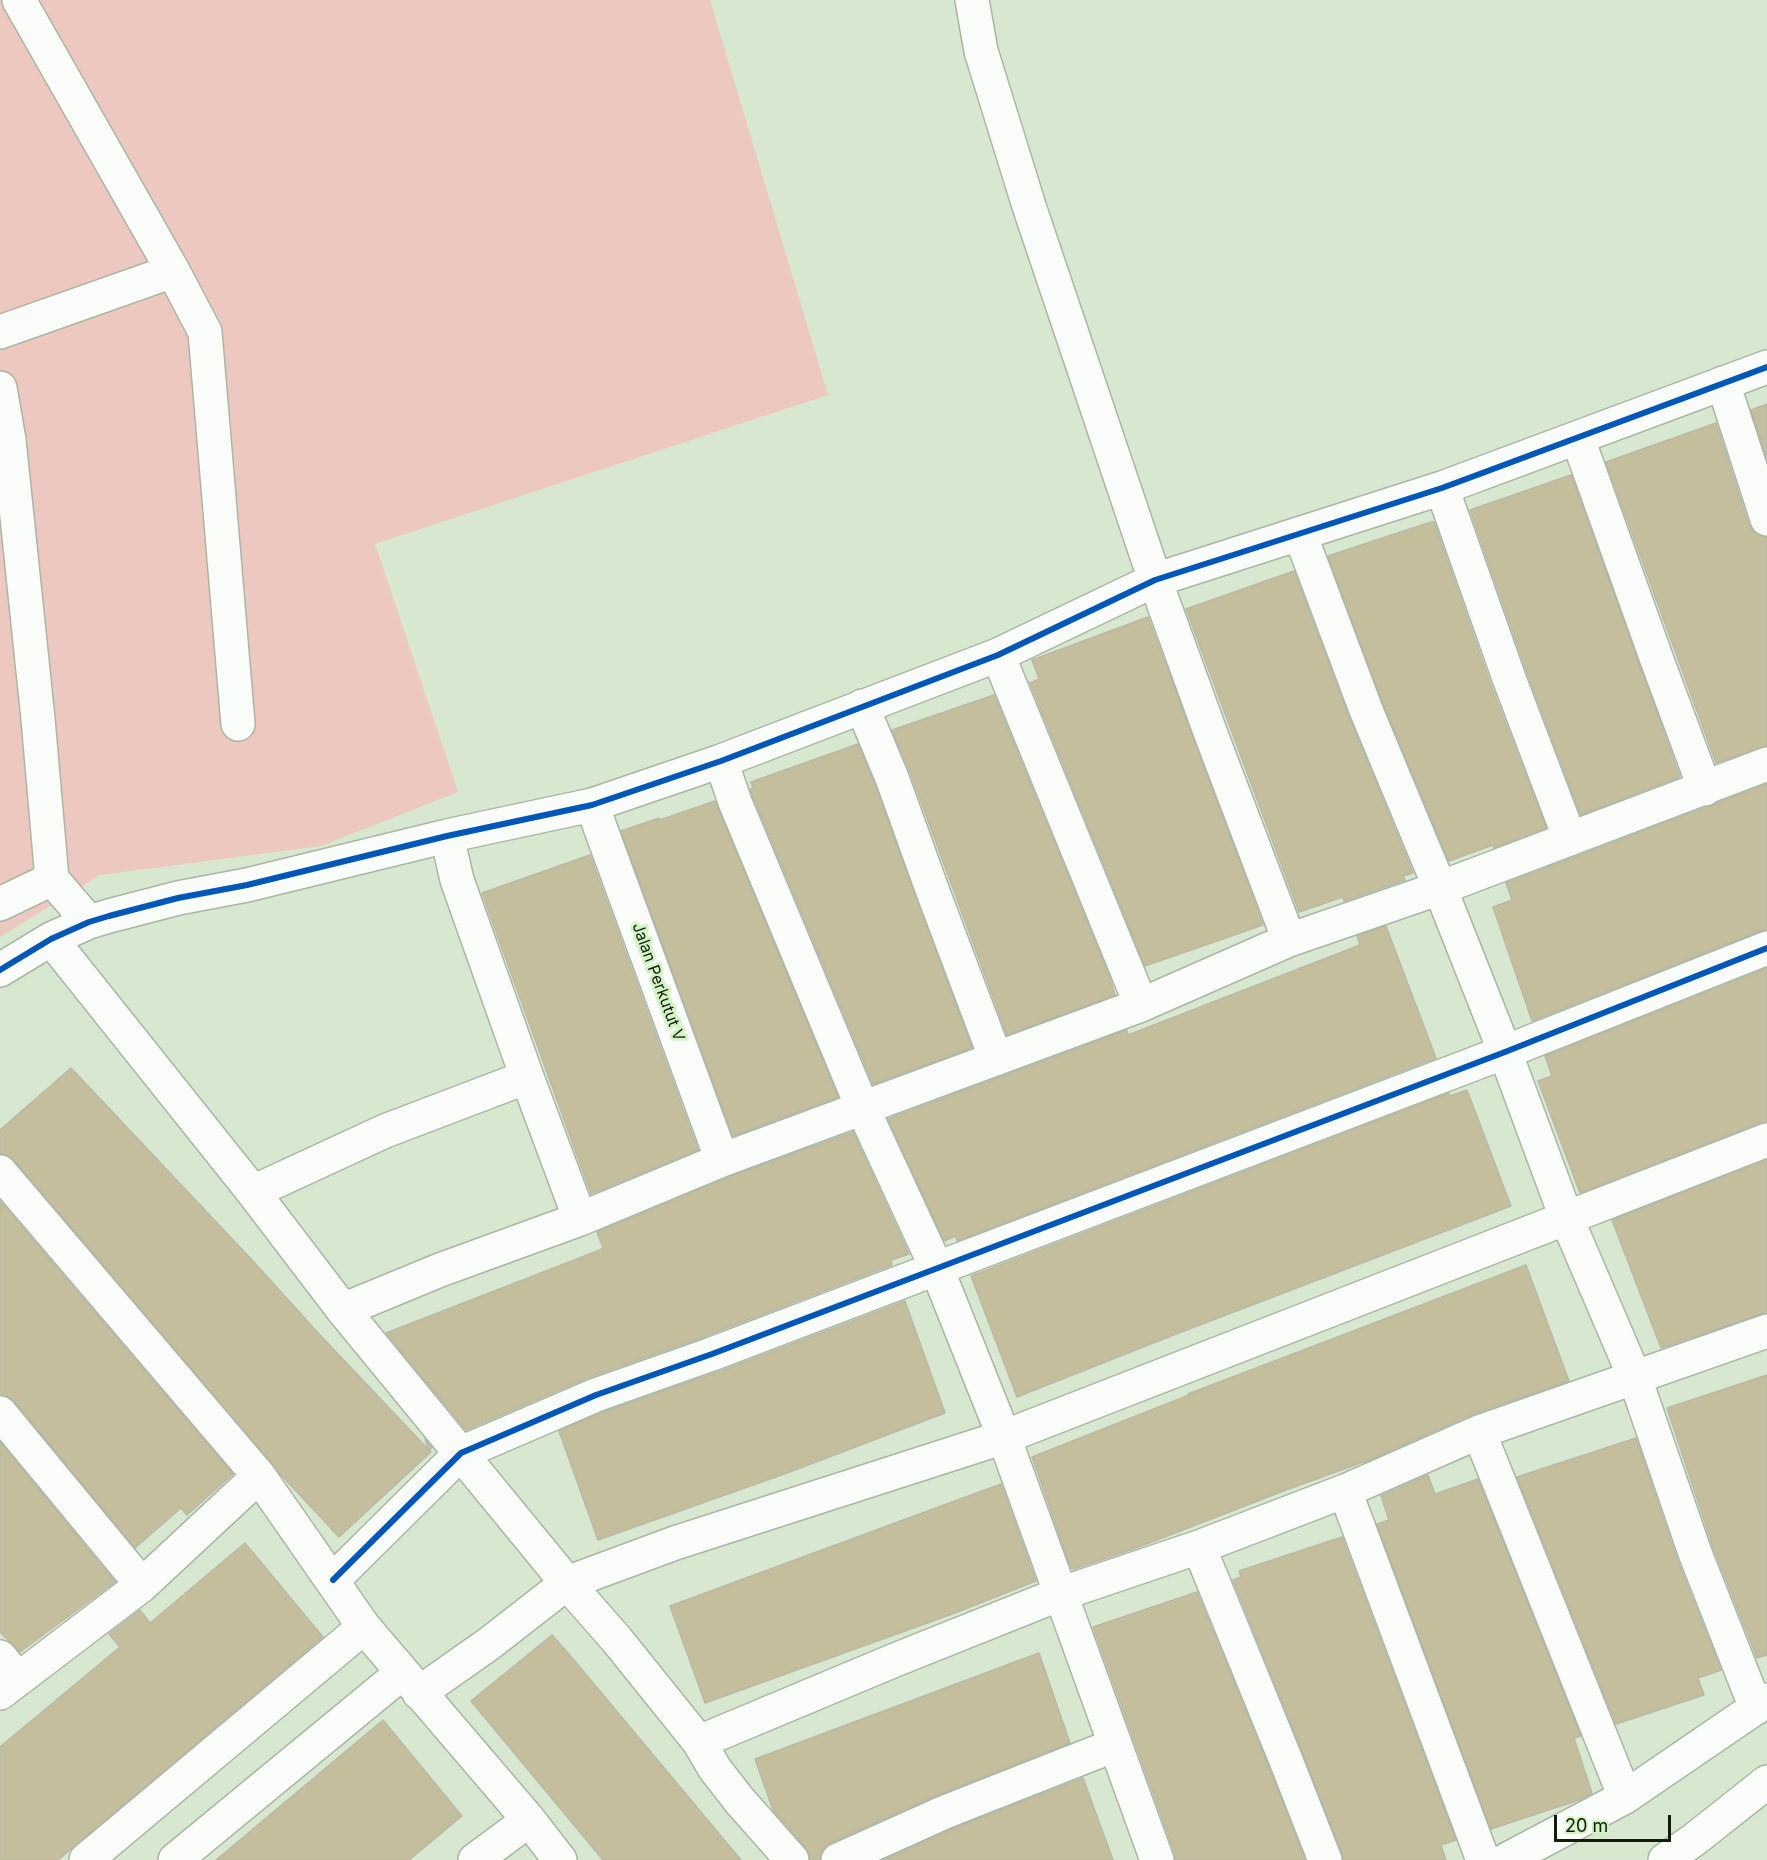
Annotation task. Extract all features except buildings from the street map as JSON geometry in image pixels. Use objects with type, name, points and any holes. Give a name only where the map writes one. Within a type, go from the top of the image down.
[{"type":"street","points":[[19,0],[173,271],[204,332],[238,724]]},
{"type":"street","points":[[972,0],[987,73],[1029,206],[1155,580],[1290,940]]},
{"type":"street","points":[[0,332],[173,271]]},
{"type":"street","points":[[0,970],[51,939],[89,922],[178,898],[247,885],[447,836],[592,805],[721,761],[998,655],[1155,580],[1442,488],[1767,367]]},
{"type":"street","points":[[1723,383],[1767,519]]},
{"type":"street","points":[[0,388],[9,440],[38,719],[51,879],[89,922]]},
{"type":"street","points":[[1578,438],[1705,789]]},
{"type":"street","points":[[1442,488],[1510,681],[1570,839]]},
{"type":"street","points":[[1300,534],[1365,710],[1440,888],[1505,1052],[1566,1217],[1635,1378],[1695,1553],[1761,1704],[1625,1797],[1506,1860]]},
{"type":"street","points":[[998,655],[1141,1005]]},
{"type":"street","points":[[862,706],[892,778],[996,1059]]},
{"type":"street","points":[[721,761],[735,802],[863,1108],[937,1269],[1004,1437],[1157,1860]]},
{"type":"street","points":[[344,1310],[440,1269],[580,1219],[722,1161],[1141,1005],[1290,940],[1440,888],[1767,764]]},
{"type":"street","name":"Jalan Perkutut V","points":[[592,805],[722,1161]]},
{"type":"street","points":[[447,836],[457,880],[580,1219]]},
{"type":"street","points":[[0,903],[51,879]]},
{"type":"street","points":[[51,939],[344,1310],[699,1742],[715,1769],[766,1833],[792,1860]]},
{"type":"street","points":[[333,1580],[461,1453],[596,1395],[937,1269],[1505,1052],[1767,948]]},
{"type":"street","points":[[253,1192],[385,1131],[527,1077]]},
{"type":"street","points":[[175,1860],[411,1683],[490,1643],[567,1583],[686,1539],[1004,1437],[1767,1140]]},
{"type":"street","points":[[0,1172],[259,1476],[364,1627],[530,1820],[560,1860]]},
{"type":"street","points":[[699,1742],[906,1655],[1060,1594],[1199,1547],[1345,1491],[1479,1432],[1767,1331]]},
{"type":"street","points":[[0,1413],[142,1585]]},
{"type":"street","points":[[1479,1432],[1625,1797]]},
{"type":"street","points":[[6,1676],[142,1585],[259,1476]]},
{"type":"street","points":[[1345,1491],[1483,1860]]},
{"type":"street","points":[[1199,1547],[1325,1860]]},
{"type":"street","points":[[86,1860],[364,1627]]},
{"type":"street","points":[[838,1860],[945,1812],[1115,1744]]},
{"type":"street","points":[[1665,1860],[1767,1782]]},
{"type":"street","points":[[475,1860],[530,1820]]},
{"type":"shaded area","points":[[0,0],[710,0],[828,395],[375,544],[458,792],[321,846],[100,875],[0,937]]},
{"type":"cycle path","points":[[0,970],[51,939],[109,916],[447,836],[592,805],[721,761],[998,655],[1155,580],[1442,488],[1767,367]]},
{"type":"cycle path","points":[[333,1580],[461,1453],[596,1395],[712,1354],[1505,1052],[1767,948]]}]
